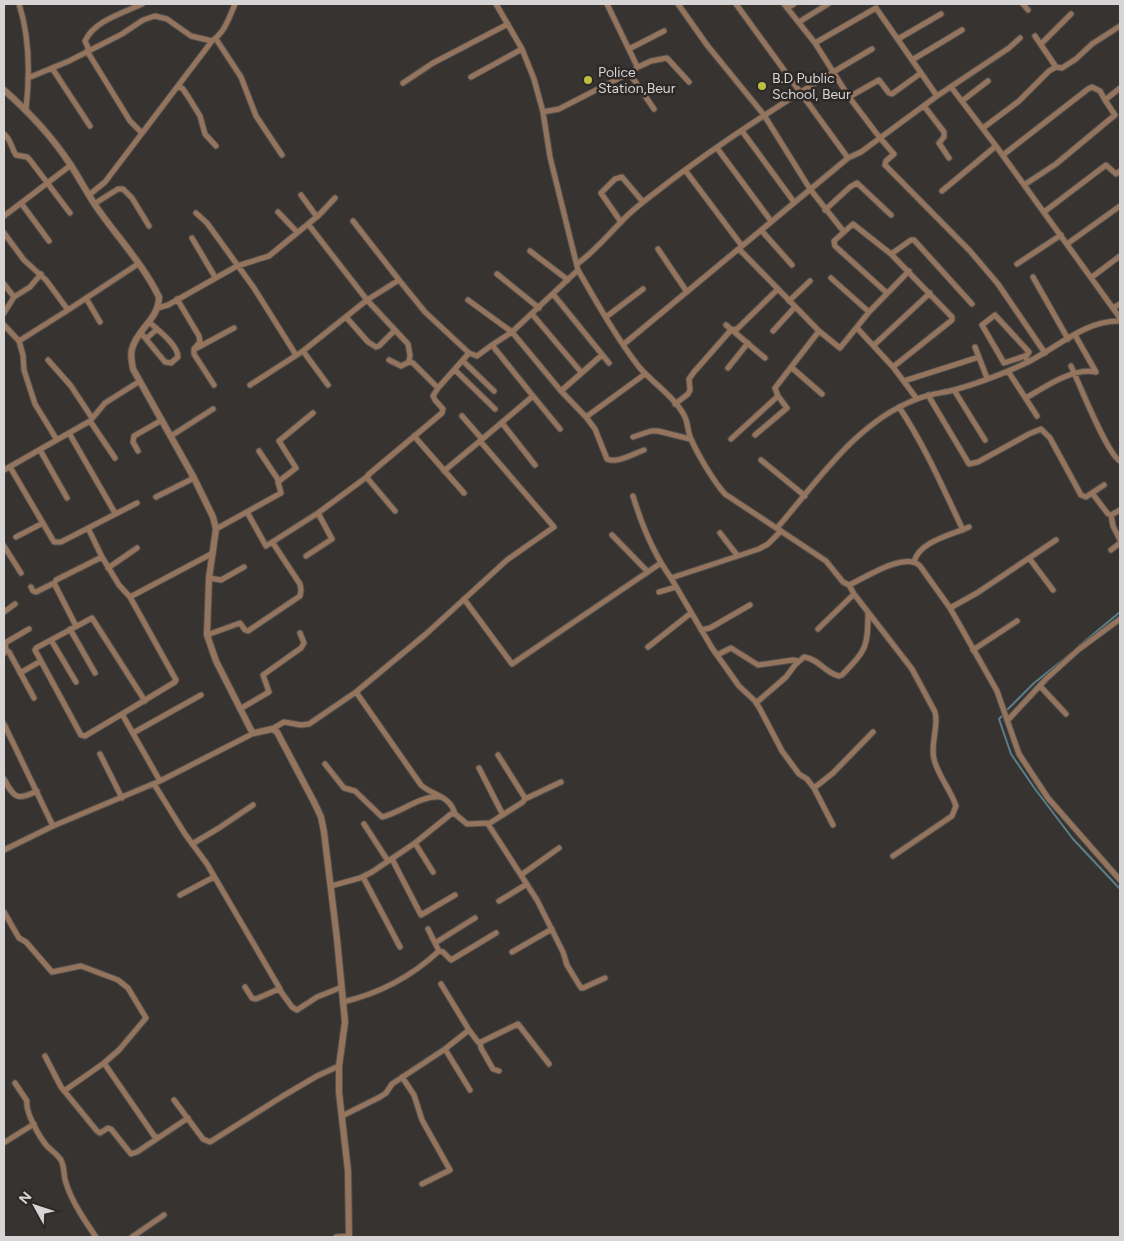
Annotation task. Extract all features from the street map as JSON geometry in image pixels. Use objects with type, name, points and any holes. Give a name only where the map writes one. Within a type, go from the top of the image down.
[{"type":"street","points":[[19,4],[28,47],[26,109]]},
{"type":"street","points":[[142,4],[110,19],[90,33],[85,41],[88,51],[130,121],[142,133]]},
{"type":"street","points":[[89,195],[105,182],[227,24],[234,4]]},
{"type":"street","points":[[496,4],[522,49],[534,79],[543,112],[550,157],[578,270],[606,317],[646,374],[675,404],[685,418],[690,438],[717,486],[725,494],[826,561],[843,582],[849,585],[868,613],[912,669],[935,712],[934,760],[956,806],[952,816],[893,856]]},
{"type":"street","points":[[607,4],[635,62],[636,68]]},
{"type":"street","points":[[678,4],[707,45],[764,115],[810,189],[844,232]]},
{"type":"street","points":[[736,4],[848,158]]},
{"type":"street","points":[[794,4],[785,6],[815,43],[849,97],[894,154],[886,161],[885,165],[970,251],[998,284],[1045,353]]},
{"type":"street","points":[[799,22],[828,4]]},
{"type":"street","points":[[1023,4],[1028,10]]},
{"type":"street","points":[[815,43],[875,6],[938,96]]},
{"type":"street","points":[[898,39],[941,14]]},
{"type":"street","points":[[1041,44],[1071,14]]},
{"type":"street","points":[[28,78],[88,51],[150,17],[156,16],[167,19],[191,36],[214,40],[241,77],[256,116],[282,155]]},
{"type":"street","points":[[403,83],[433,63],[508,24]]},
{"type":"street","points":[[983,128],[1019,101],[1049,71],[1056,67],[1062,68],[1076,59],[1092,44],[1120,26]]},
{"type":"street","points":[[912,60],[962,30]]},
{"type":"street","points":[[629,49],[664,31]]},
{"type":"street","points":[[1036,36],[1056,67]]},
{"type":"street","points":[[624,344],[848,158],[861,152],[938,96],[1009,48],[1020,38]]},
{"type":"street","points":[[471,77],[522,49]]},
{"type":"street","points":[[577,264],[643,202],[685,170],[800,91],[872,49]]},
{"type":"street","points":[[543,112],[559,109],[630,74],[636,68],[651,61],[667,58],[689,82]]},
{"type":"street","points":[[52,68],[90,126]]},
{"type":"street","points":[[849,97],[879,80],[889,93],[892,94],[922,73]]},
{"type":"street","points":[[630,74],[654,109]]},
{"type":"street","points":[[962,102],[988,81]]},
{"type":"street","points":[[178,86],[183,89],[189,98],[200,116],[205,134],[216,146]]},
{"type":"street","points":[[671,578],[768,544],[843,451],[875,422],[899,407],[928,395],[954,390],[1008,372],[1094,325],[1120,319],[1092,277],[951,87]]},
{"type":"street","points":[[1003,155],[1088,89],[1096,88],[1105,100],[1115,115],[1056,164],[1024,185]]},
{"type":"street","points":[[1105,100],[1120,88]]},
{"type":"street","points":[[4,90],[42,126],[71,165],[94,204],[138,264],[159,297],[158,308],[132,348],[131,359],[133,369],[194,478],[213,517],[216,529],[209,578],[207,635],[216,661],[254,733]]},
{"type":"street","points":[[924,106],[945,134],[939,145],[949,158]]},
{"type":"street","points":[[742,131],[794,202]]},
{"type":"street","points":[[4,134],[9,139],[16,155],[28,158],[70,213]]},
{"type":"street","points":[[942,191],[996,146]]},
{"type":"street","points":[[717,148],[771,222]]},
{"type":"street","points":[[4,216],[71,165]]},
{"type":"street","points":[[1044,212],[1106,165],[1116,174],[1120,171]]},
{"type":"street","points":[[685,170],[740,247],[789,301],[819,331],[840,348],[869,312],[908,271]]},
{"type":"street","points":[[621,222],[602,196],[602,190],[615,179],[622,177],[643,202]]},
{"type":"street","points":[[825,210],[850,186],[857,183],[891,215]]},
{"type":"street","points":[[94,204],[118,189],[123,189],[132,198],[149,226]]},
{"type":"street","points":[[302,195],[317,216]]},
{"type":"street","points":[[158,308],[237,266],[269,256],[308,224],[335,198]]},
{"type":"street","points":[[21,203],[49,241]]},
{"type":"street","points":[[1067,244],[1120,206]]},
{"type":"street","points":[[278,212],[297,232]]},
{"type":"street","points":[[196,213],[210,226],[254,288],[296,355]]},
{"type":"street","points":[[353,221],[426,312],[470,353],[477,356],[512,332],[578,270]]},
{"type":"street","points":[[308,224],[367,300],[408,344],[409,362]]},
{"type":"street","points":[[887,293],[834,246],[834,240],[853,224],[891,254],[953,318],[893,367]]},
{"type":"street","points":[[760,230],[792,265]]},
{"type":"street","points":[[4,233],[24,260],[41,274],[68,310]]},
{"type":"street","points":[[1017,264],[1061,235]]},
{"type":"street","points":[[192,238],[215,277]]},
{"type":"street","points":[[891,254],[911,240],[914,240],[972,304]]},
{"type":"street","points":[[658,249],[687,292]]},
{"type":"street","points":[[530,251],[568,280]]},
{"type":"street","points":[[1092,277],[1120,256]]},
{"type":"street","points":[[19,342],[138,264]]},
{"type":"street","points":[[4,313],[14,297],[30,287],[41,274]]},
{"type":"street","points":[[497,274],[539,308]]},
{"type":"street","points":[[1033,277],[1068,339]]},
{"type":"street","points":[[831,278],[869,312]]},
{"type":"street","points":[[250,384],[303,351],[367,300],[399,280]]},
{"type":"street","points":[[789,301],[810,281]]},
{"type":"street","points":[[4,284],[14,297]]},
{"type":"street","points":[[606,317],[643,289]]},
{"type":"street","points":[[675,404],[688,394],[690,390],[689,379],[694,372],[732,330],[737,329],[778,289]]},
{"type":"street","points":[[874,345],[930,293]]},
{"type":"street","points":[[553,294],[609,363]]},
{"type":"street","points":[[86,298],[100,322]]},
{"type":"street","points":[[177,299],[199,336],[200,342],[194,349],[194,354],[214,385]]},
{"type":"street","points":[[468,300],[512,332],[560,391],[586,417],[594,429],[607,459],[611,461],[617,460],[644,450]]},
{"type":"street","points":[[1113,308],[1120,304]]},
{"type":"street","points":[[773,332],[795,307]]},
{"type":"street","points":[[532,314],[581,372]]},
{"type":"street","points":[[995,315],[1028,352],[1025,356],[1004,363],[982,325],[995,315]]},
{"type":"street","points":[[346,317],[368,342],[376,347],[380,346],[394,331]]},
{"type":"street","points":[[141,333],[165,362],[171,362],[178,357],[178,352],[162,332],[149,322]]},
{"type":"street","points":[[4,325],[19,342],[31,395],[57,440]]},
{"type":"street","points":[[726,326],[765,358]]},
{"type":"street","points":[[194,349],[234,328]]},
{"type":"street","points":[[857,328],[893,367],[917,399]]},
{"type":"street","points":[[146,339],[157,329]]},
{"type":"street","points":[[756,435],[787,408],[778,396],[775,388],[819,331]]},
{"type":"street","points":[[1026,398],[1074,373],[1096,372],[1075,335]]},
{"type":"street","points":[[728,368],[748,344]]},
{"type":"street","points":[[492,345],[560,429]]},
{"type":"street","points":[[975,347],[987,378]]},
{"type":"street","points":[[303,351],[328,384]]},
{"type":"street","points":[[247,512],[266,546],[318,513],[368,476],[442,413],[443,409],[434,398],[438,388],[470,353]]},
{"type":"street","points":[[560,391],[602,354]]},
{"type":"street","points":[[1025,356],[1028,362]]},
{"type":"street","points":[[904,381],[979,357]]},
{"type":"street","points":[[48,360],[71,386],[115,458]]},
{"type":"street","points":[[389,360],[401,366],[409,362]]},
{"type":"street","points":[[463,361],[494,391]]},
{"type":"street","points":[[409,362],[415,365],[438,388]]},
{"type":"street","points":[[1071,366],[1114,456],[1120,460]]},
{"type":"street","points":[[790,367],[822,394]]},
{"type":"street","points":[[455,370],[496,409]]},
{"type":"street","points":[[1008,372],[1037,416]]},
{"type":"street","points":[[586,417],[646,374]]},
{"type":"street","points":[[4,470],[91,419],[105,403],[140,381]]},
{"type":"street","points":[[954,390],[985,440]]},
{"type":"street","points":[[928,395],[969,464],[978,462],[1029,434],[1041,430],[1050,438],[1079,493],[1086,497],[1104,485]]},
{"type":"street","points":[[444,471],[534,396]]},
{"type":"street","points":[[731,439],[778,396]]},
{"type":"street","points":[[899,407],[916,432],[963,530]]},
{"type":"street","points":[[171,436],[212,409]]},
{"type":"street","points":[[279,481],[296,468],[279,441],[313,413]]},
{"type":"street","points":[[4,850],[53,826],[157,783],[254,733],[272,729],[284,722],[301,725],[309,724],[356,692],[426,634],[507,560],[554,527],[462,416]]},
{"type":"street","points":[[138,452],[133,442],[134,436],[162,420]]},
{"type":"street","points":[[502,422],[535,465]]},
{"type":"street","points":[[633,437],[650,431],[658,431],[690,438]]},
{"type":"street","points":[[69,433],[115,513]]},
{"type":"street","points":[[414,436],[464,493]]},
{"type":"street","points":[[40,450],[67,498]]},
{"type":"street","points":[[216,529],[282,492],[279,481],[259,451]]},
{"type":"street","points":[[761,460],[805,496]]},
{"type":"street","points":[[10,467],[54,542],[57,543],[137,503]]},
{"type":"street","points":[[368,476],[395,511]]},
{"type":"street","points":[[156,496],[194,478]]},
{"type":"street","points":[[1092,493],[1106,512],[1111,515],[1113,526],[1120,542],[1111,550]]},
{"type":"street","points":[[633,496],[640,519],[661,563],[701,630],[739,686],[756,703],[782,751],[796,770],[814,788],[833,825]]},
{"type":"street","points":[[1111,515],[1120,510]]},
{"type":"street","points":[[306,556],[332,539],[318,513]]},
{"type":"street","points":[[16,538],[43,523]]},
{"type":"street","points":[[914,562],[918,552],[927,546],[969,527]]},
{"type":"street","points":[[88,528],[108,568],[130,598],[176,682],[85,736],[82,736],[36,649],[92,618],[145,700]]},
{"type":"street","points":[[720,533],[737,555]]},
{"type":"street","points":[[612,535],[648,572]]},
{"type":"street","points":[[950,608],[978,593],[1056,540]]},
{"type":"street","points":[[207,635],[240,623],[245,630],[248,630],[300,596],[302,590],[300,584],[272,543]]},
{"type":"street","points":[[4,546],[21,573]]},
{"type":"street","points":[[108,568],[137,548]]},
{"type":"street","points":[[130,598],[213,553]]},
{"type":"street","points":[[31,587],[36,592],[102,557]]},
{"type":"street","points":[[1029,558],[1054,590]]},
{"type":"street","points":[[849,585],[893,564],[916,562],[950,608],[997,692],[1020,754],[1048,798],[1120,880]]},
{"type":"street","points":[[464,599],[512,664],[661,563]]},
{"type":"street","points":[[209,578],[221,580],[244,567]]},
{"type":"street","points":[[54,584],[76,626]]},
{"type":"street","points":[[659,592],[676,587]]},
{"type":"street","points":[[818,629],[854,594]]},
{"type":"street","points":[[4,612],[15,604]]},
{"type":"street","points":[[701,630],[710,628],[750,605]]},
{"type":"street","points":[[648,647],[691,613]]},
{"type":"street","points":[[756,703],[786,678],[798,661],[804,657],[810,658],[834,676],[842,675],[862,655],[866,646],[868,613]]},
{"type":"street","points":[[1008,720],[1078,650],[1120,619]]},
{"type":"street","points":[[973,650],[1018,620]]},
{"type":"street","points":[[29,629],[5,643],[5,652],[9,652],[34,698]]},
{"type":"street","points":[[70,630],[95,673]]},
{"type":"street","points":[[240,709],[269,692],[263,676],[303,646],[304,643],[300,633]]},
{"type":"street","points":[[51,640],[76,682]]},
{"type":"street","points":[[717,655],[731,648],[758,665],[798,661]]},
{"type":"street","points":[[20,673],[41,661]]},
{"type":"street","points":[[1040,686],[1066,714]]},
{"type":"street","points":[[356,692],[421,785],[430,792],[443,796],[452,807],[454,814],[467,824],[488,824],[504,816],[526,799],[561,782]]},
{"type":"street","points":[[132,733],[202,695]]},
{"type":"street","points":[[122,714],[157,783],[192,844],[292,1007],[297,1010],[317,997],[342,988]]},
{"type":"street","points":[[4,724],[53,826]]},
{"type":"street","points":[[272,729],[276,732],[321,817],[324,827],[345,1029],[339,1066],[338,1092],[349,1177],[349,1237],[336,1237]]},
{"type":"street","points":[[814,788],[833,774],[872,732]]},
{"type":"street","points":[[100,754],[122,798]]},
{"type":"street","points":[[498,755],[526,799]]},
{"type":"street","points":[[325,764],[344,788],[355,790],[382,817],[410,805],[436,797],[441,798],[452,807]]},
{"type":"street","points":[[479,768],[504,816]]},
{"type":"street","points":[[4,779],[11,793],[15,796],[26,797],[37,791]]},
{"type":"street","points":[[192,844],[253,805]]},
{"type":"street","points":[[331,886],[363,877],[416,843],[451,814],[454,814]]},
{"type":"street","points":[[364,824],[390,860],[421,915],[455,896]]},
{"type":"street","points":[[488,824],[537,900],[564,954],[567,966],[581,988],[606,978]]},
{"type":"street","points":[[416,843],[434,872]]},
{"type":"street","points":[[521,875],[559,848]]},
{"type":"street","points":[[180,895],[214,877]]},
{"type":"street","points":[[363,877],[400,948]]},
{"type":"street","points":[[499,901],[527,884]]},
{"type":"street","points":[[4,912],[19,938],[26,942],[52,972],[83,967],[114,978],[128,988],[146,1019],[104,1063],[64,1091]]},
{"type":"street","points":[[435,943],[475,918]]},
{"type":"street","points":[[428,929],[439,951],[443,952],[451,960],[496,933]]},
{"type":"street","points":[[512,952],[552,929]]},
{"type":"street","points":[[343,1002],[362,998],[392,985],[420,968],[439,951]]},
{"type":"street","points":[[441,984],[469,1030],[480,1042],[481,1048],[493,1069],[499,1071]]},
{"type":"street","points":[[245,987],[252,998],[256,999],[280,989]]},
{"type":"street","points":[[480,1042],[518,1024],[549,1064]]},
{"type":"street","points":[[342,1116],[386,1093],[390,1085],[445,1049],[469,1030]]},
{"type":"street","points":[[445,1049],[470,1090]]},
{"type":"street","points":[[45,1056],[53,1074],[64,1091],[97,1131],[100,1133],[111,1128],[131,1154],[137,1152],[188,1118]]},
{"type":"street","points":[[104,1063],[156,1138]]},
{"type":"street","points":[[174,1100],[178,1108],[188,1118],[205,1142],[210,1142],[283,1096],[317,1076],[339,1066]]},
{"type":"street","points":[[402,1077],[414,1095],[422,1120],[450,1170],[446,1174],[422,1184]]},
{"type":"street","points":[[15,1083],[27,1101],[26,1106],[45,1144],[61,1160],[66,1183],[96,1237]]},
{"type":"street","points":[[5,1142],[34,1124]]},
{"type":"street","points":[[132,1237],[164,1215]]},
{"type":"waterway","points":[[1079,646],[1120,612]]},
{"type":"waterway","points":[[1008,709],[1034,683],[1074,651]]},
{"type":"waterway","points":[[1002,716],[999,719],[1011,754],[1073,839],[1120,889]]},
{"type":"place","name":"Police Station,Beur","points":[[588,80]]},
{"type":"place","name":"B.D Public School, Beur","points":[[762,86]]}]
